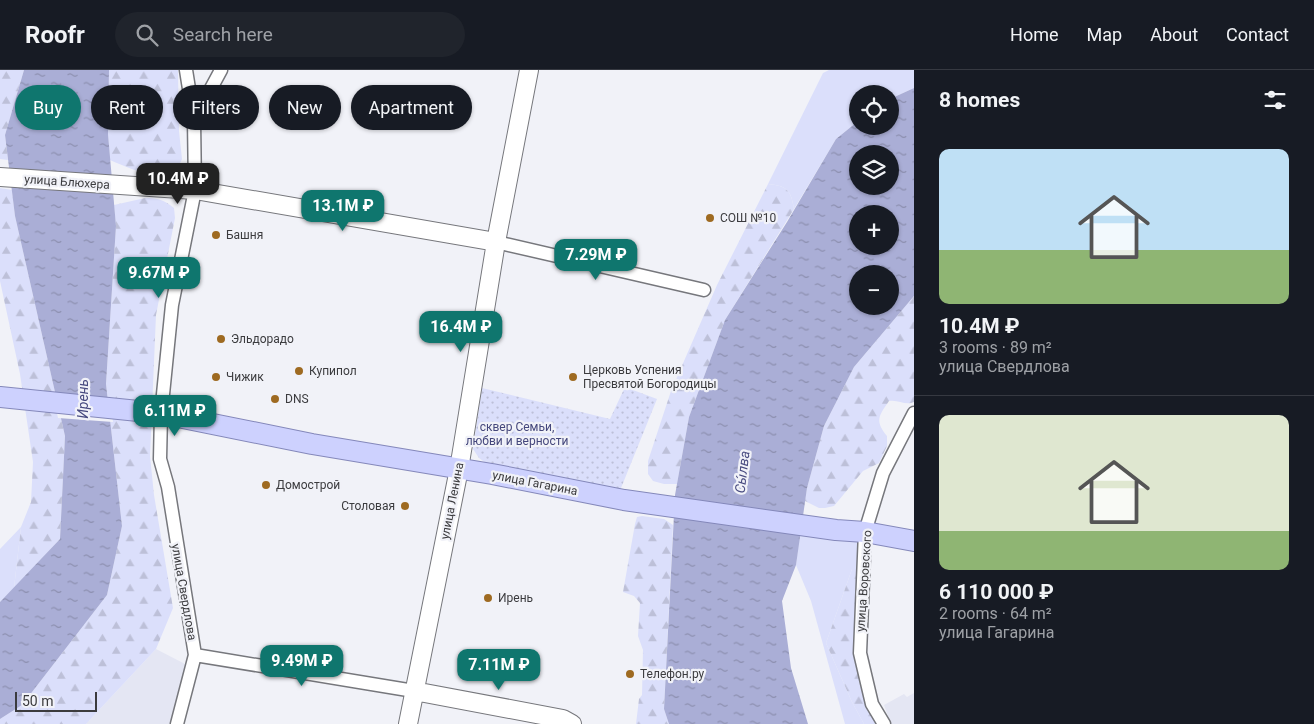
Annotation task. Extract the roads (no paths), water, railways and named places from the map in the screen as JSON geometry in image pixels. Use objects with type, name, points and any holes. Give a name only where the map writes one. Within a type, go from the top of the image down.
[{"type":"main road","name":"улица Гагарина","points":[[0,398],[160,413],[312,444],[633,501],[836,530],[865,532],[914,541]]},
{"type":"street","points":[[186,70],[188,85]]},
{"type":"street","points":[[213,85],[221,70]]},
{"type":"street","name":"улица Ленина","points":[[408,724],[459,469],[496,242],[529,70]]},
{"type":"street","points":[[160,413],[172,305],[195,190],[194,130]]},
{"type":"street","name":"улица Блюхера","points":[[0,177],[195,190],[496,242]]},
{"type":"street","points":[[496,242],[704,290]]},
{"type":"street","name":"улица Свердлова","points":[[160,413],[160,459],[168,487],[195,655],[176,724]]},
{"type":"street","name":"улица Воровского","points":[[884,724],[872,704],[860,653],[865,532],[883,474],[914,413]]},
{"type":"street","points":[[195,655],[414,691],[563,719],[572,724]]},
{"type":"water","points":[[24,70],[109,70],[109,85],[91,85],[91,130],[108,130],[116,226],[106,384],[122,526],[107,595],[22,705],[0,719],[0,602],[60,539],[65,436],[15,216],[5,135],[15,101],[15,130],[81,130],[81,85],[20,85]]},
{"type":"water","name":"Сы́лва","points":[[914,88],[914,296],[899,314],[899,265],[849,265],[849,315],[898,315],[854,367],[824,426],[807,488],[796,565],[782,601],[791,668],[808,724],[669,724],[664,709],[675,495],[689,417],[725,320],[787,222],[836,139],[849,128],[849,135],[899,135],[899,95]]},
{"type":"place","name":"СОШ №10","points":[[710,218]]},
{"type":"place","name":"Башня","points":[[216,235]]},
{"type":"place","name":"Эльдорадо","points":[[221,339]]},
{"type":"place","name":"Купипол","points":[[299,371]]},
{"type":"place","name":"Чижик","points":[[216,377]]},
{"type":"place","name":"Церковь Успения Пресвятой Богородицы","points":[[573,377]]},
{"type":"place","name":"DNS","points":[[275,399]]},
{"type":"place","name":"Домострой","points":[[266,485]]},
{"type":"place","name":"Столовая","points":[[405,506]]},
{"type":"place","name":"Ирень","points":[[488,598]]},
{"type":"place","name":"Телефон.ру","points":[[630,674]]},
{"type":"park label","name":"сквер Семьи, любви и верности","points":[[517,434]]}]
